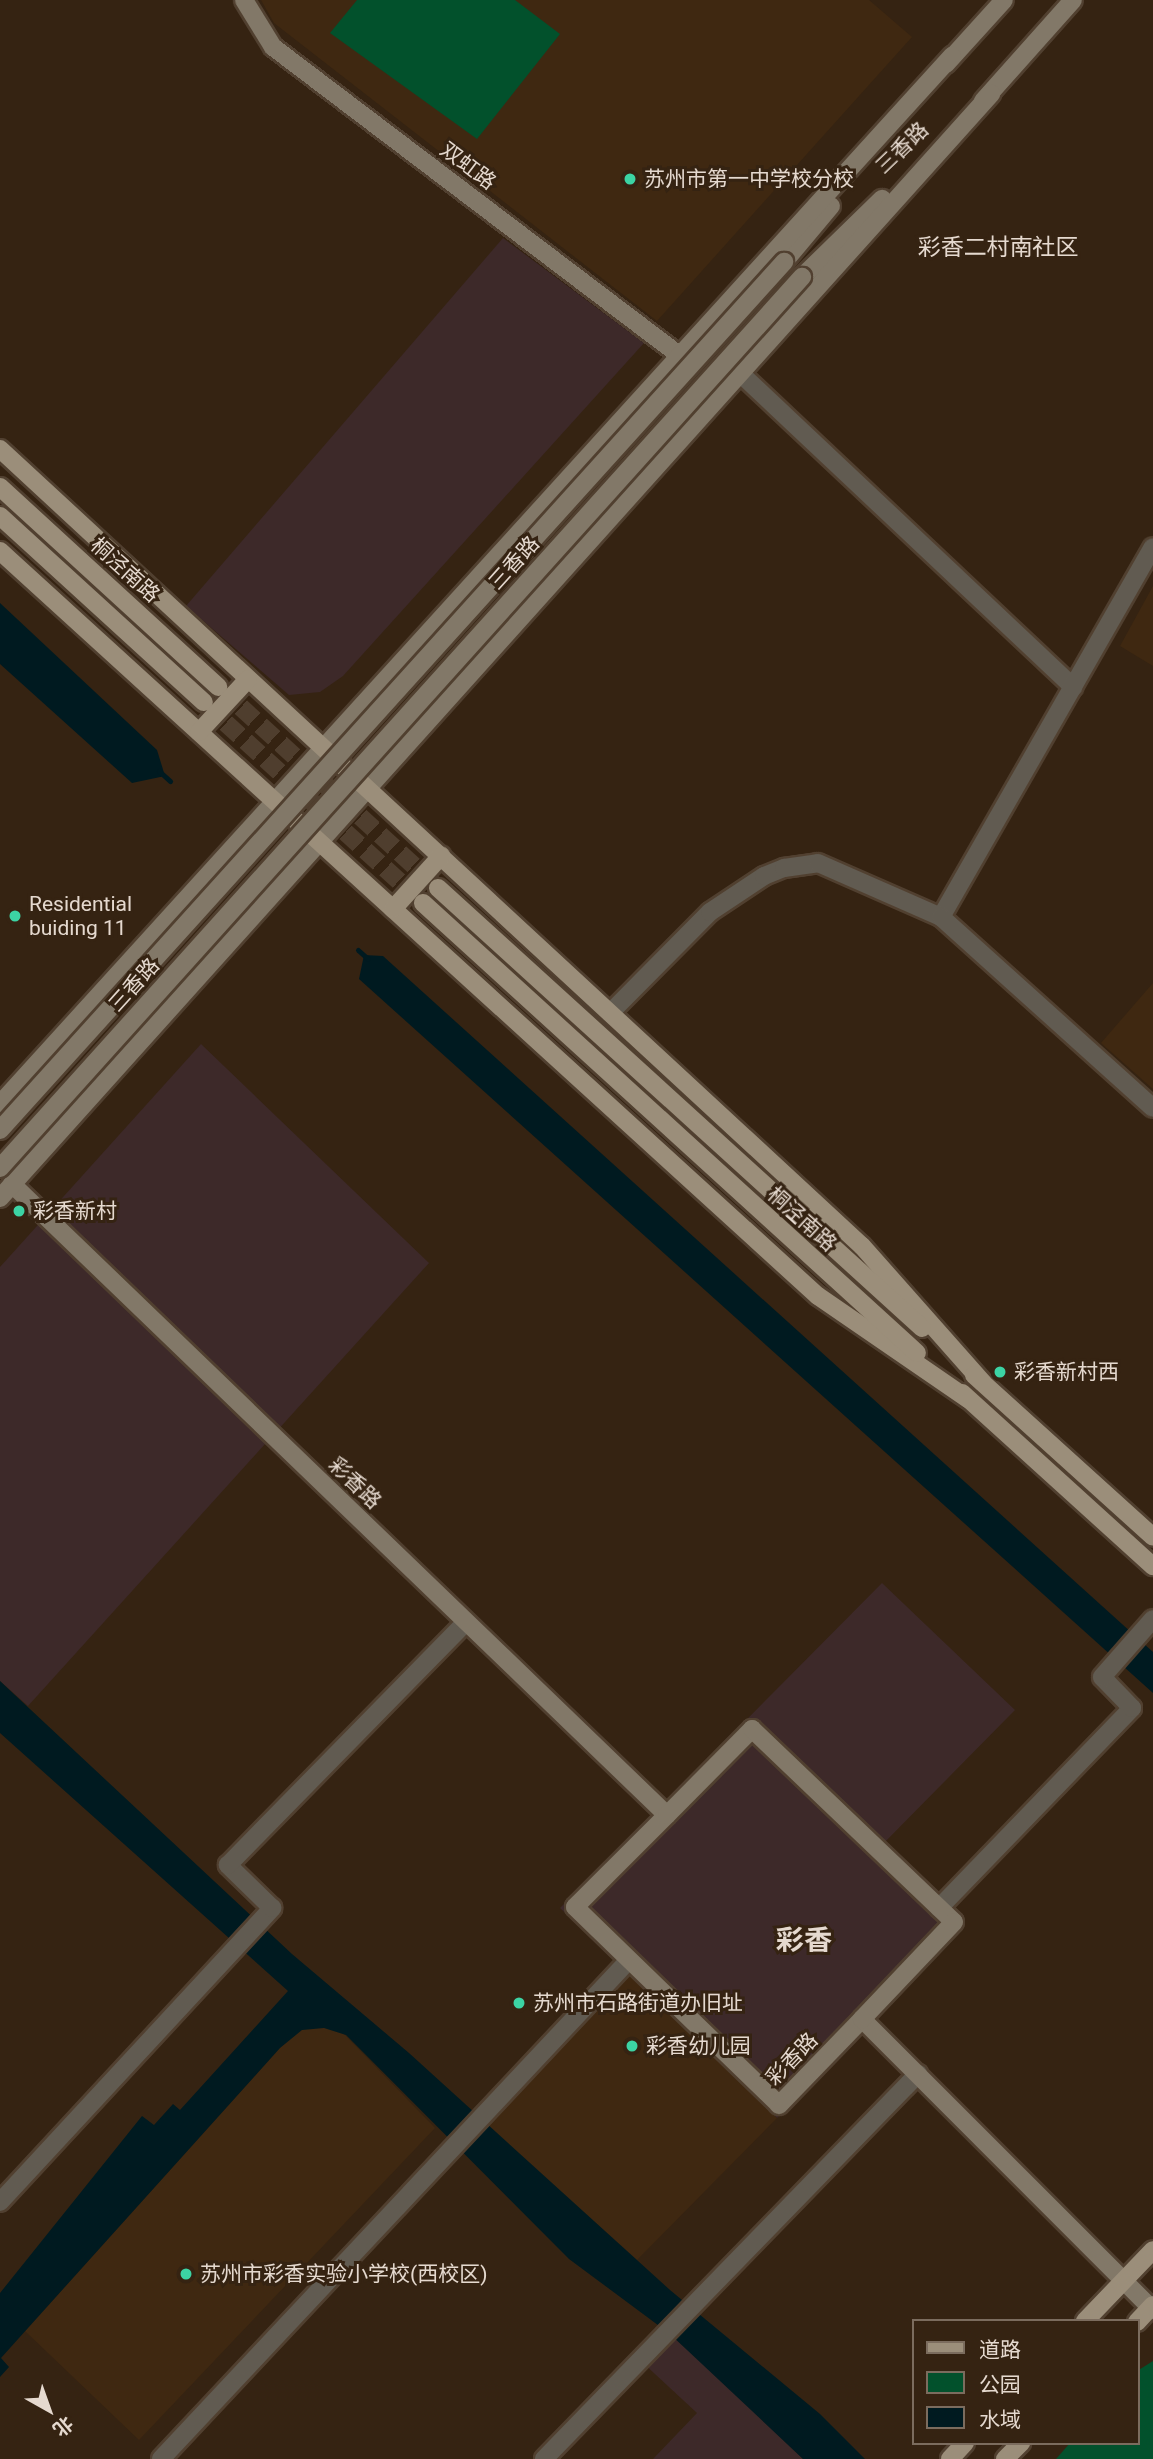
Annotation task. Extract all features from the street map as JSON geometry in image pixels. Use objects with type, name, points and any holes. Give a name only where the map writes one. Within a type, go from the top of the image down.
[{"type":"main road","name":"双虹路","points":[[244,0],[273,47],[679,355]]},
{"type":"main road","name":"三香路","points":[[0,1130],[784,262],[952,56],[1003,0]]},
{"type":"main road","name":"三香路","points":[[0,1168],[802,277],[991,94],[1073,0]]},
{"type":"main road","points":[[3,1096],[952,56]]},
{"type":"main road","points":[[0,1198],[991,94]]},
{"type":"main road","points":[[0,449],[862,1246],[983,1383]]},
{"type":"main road","name":"桐泾南路","points":[[0,487],[218,687]]},
{"type":"main road","points":[[0,516],[204,702]]},
{"type":"main road","points":[[0,551],[818,1297],[968,1399]]},
{"type":"main road","points":[[199,732],[248,679]]},
{"type":"main road","points":[[393,909],[441,856]]},
{"type":"main road","name":"桐泾南路","points":[[438,888],[1153,1537]]},
{"type":"main road","name":"桐泾南路","points":[[423,903],[1153,1566]]},
{"type":"main road","name":"彩香路","points":[[12,1184],[667,1815]]},
{"type":"main road","name":"彩香路","points":[[752,1729],[939,1908],[954,1922],[779,2105],[575,1907],[752,1729]]},
{"type":"main road","points":[[862,2019],[1152,2308],[1139,2320]]},
{"type":"main road","points":[[1087,2319],[1153,2250]]},
{"type":"main road","points":[[950,2459],[963,2445]]},
{"type":"main road","points":[[1005,2459],[1019,2445]]},
{"type":"street","points":[[740,373],[1073,687]]},
{"type":"street","points":[[941,917],[1153,547]]},
{"type":"street","points":[[610,1013],[687,931],[747,887],[784,867],[818,863],[941,917],[1153,1108]]},
{"type":"street","points":[[939,1908],[1132,1708],[1102,1677],[1153,1619]]},
{"type":"street","points":[[0,2202],[272,1908],[228,1865],[466,1622]]},
{"type":"street","points":[[161,2459],[483,2121],[629,1960]]},
{"type":"street","points":[[544,2459],[918,2074]]},
{"type":"shaded area","name":"苏州市第一中学校分校","points":[[261,0],[869,0],[912,37],[657,321],[274,23]]},
{"type":"shaded area","points":[[503,238],[644,343],[343,676],[320,692],[289,695],[186,606]]},
{"type":"shaded area","points":[[1153,586],[1153,666],[1120,646]]},
{"type":"shaded area","points":[[1153,983],[1153,1089],[1101,1043]]},
{"type":"shaded area","points":[[201,1044],[429,1263],[28,1706],[0,1681],[0,1267]]},
{"type":"shaded area","points":[[882,1583],[1015,1710],[883,1844],[965,1922],[777,2118],[560,1908]]},
{"type":"shaded area","name":"彩香幼儿园","points":[[628,1974],[777,2118],[637,2260],[485,2125]]},
{"type":"shaded area","name":"苏州市彩香实验小学校(西校区)","points":[[312,2012],[345,2035],[435,2128],[139,2440],[25,2331]]},
{"type":"shaded area","points":[[670,2334],[803,2459],[653,2459],[697,2413],[642,2362]]},
{"type":"green space","points":[[357,0],[515,0],[560,34],[477,139],[330,33]]},
{"type":"green space","points":[[1153,2361],[1153,2459],[1056,2459],[1068,2445],[1139,2445],[1139,2370]]},
{"type":"water","points":[[0,603],[157,750],[165,776],[132,783],[0,664]]},
{"type":"water","points":[[364,955],[383,956],[1153,1652],[1153,1693],[359,979]]},
{"type":"water","points":[[0,1681],[292,1954],[409,2053],[670,2290],[820,2414],[865,2459],[803,2459],[670,2334],[569,2259],[346,2035],[324,2028],[302,2030],[280,2048],[1,2358],[9,2367],[0,2377],[0,2293],[142,2116],[154,2125],[173,2104],[180,2110],[288,1991],[0,1733]]},
{"type":"waterway","points":[[159,771],[170,781]]},
{"type":"waterway","points":[[358,950],[368,959]]},
{"type":"tunnel","points":[[221,689],[435,885]]},
{"type":"tunnel","points":[[206,705],[421,901]]},
{"type":"place","name":"苏州市第一中学校分校","points":[[630,179]]},
{"type":"place","name":"Residential buiding 11","points":[[15,916]]},
{"type":"place","name":"彩香新村","points":[[19,1211]]},
{"type":"place","name":"彩香新村西","points":[[1000,1372]]},
{"type":"place","name":"苏州市石路街道办旧址","points":[[519,2003]]},
{"type":"place","name":"彩香幼儿园","points":[[632,2046]]},
{"type":"place","name":"苏州市彩香实验小学校(西校区)","points":[[186,2274]]},
{"type":"district","name":"彩香二村南社区","points":[[998,248]]},
{"type":"district","name":"彩香","points":[[804,1941]]}]
